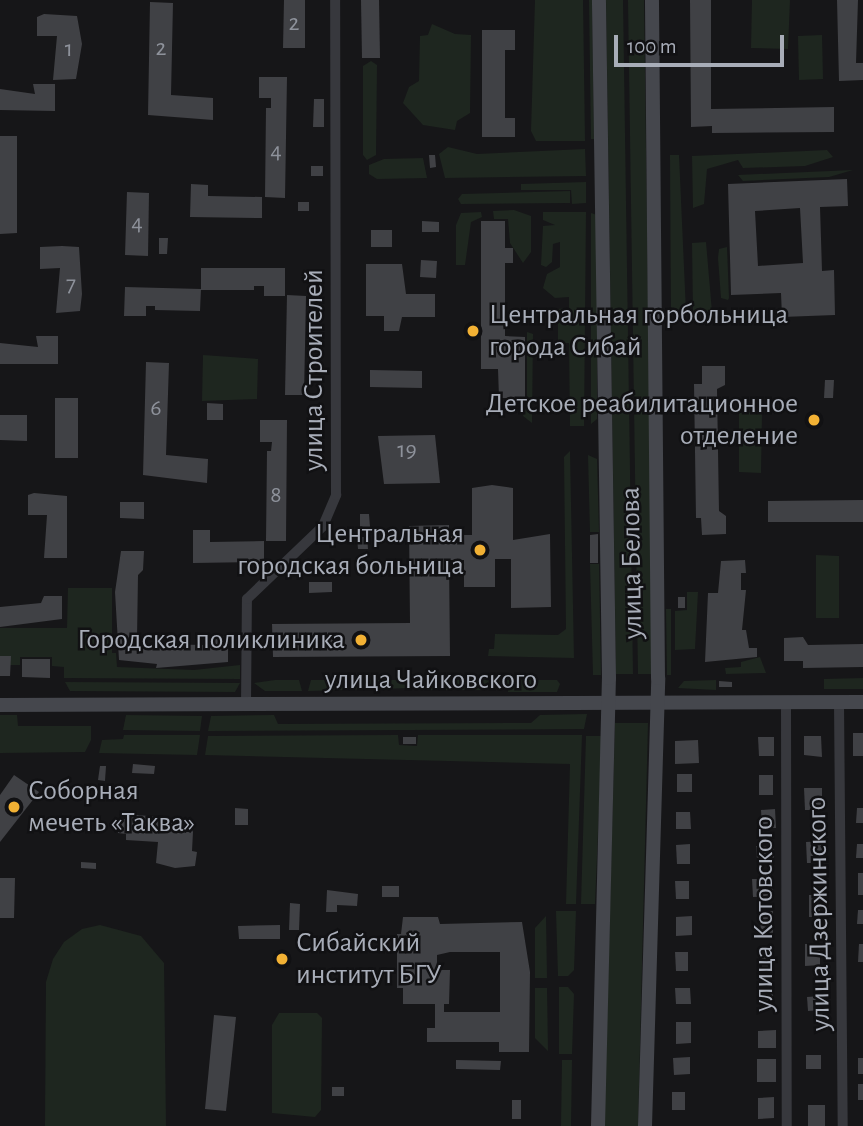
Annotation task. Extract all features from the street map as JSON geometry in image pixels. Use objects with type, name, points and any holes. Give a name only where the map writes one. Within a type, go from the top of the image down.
[{"type":"main road","name":"улица Белова","points":[[598,1126],[608,704],[599,0]]},
{"type":"main road","name":"улица Белова","points":[[645,1126],[657,704],[652,0]]},
{"type":"main road","name":"улица Чайковского","points":[[0,705],[863,702]]},
{"type":"street","name":"улица Строителей","points":[[246,705],[247,599],[323,526],[336,495],[335,0]]},
{"type":"street","name":"улица Дзержинского","points":[[839,702],[843,1126]]},
{"type":"street","name":"улица Котовского","points":[[786,703],[787,1126]]},
{"type":"shaded area","points":[[535,0],[583,0],[585,141],[536,141],[531,131]]},
{"type":"shaded area","points":[[589,0],[592,0],[594,139],[591,139]]},
{"type":"shaded area","points":[[606,0],[623,0],[633,674],[616,674]]},
{"type":"shaded area","points":[[628,0],[644,0],[653,674],[638,674]]},
{"type":"shaded area","points":[[752,0],[790,0],[788,49],[751,48]]},
{"type":"shaded area","points":[[432,24],[455,34],[471,35],[470,113],[457,121],[455,130],[423,125],[403,103],[409,87],[419,81],[420,36],[428,35]]},
{"type":"shaded area","points":[[822,35],[823,79],[799,80],[798,36]]},
{"type":"shaded area","points":[[371,61],[377,65],[376,155],[367,160],[363,155],[363,66]]},
{"type":"shaded area","points":[[448,147],[477,154],[585,149],[586,176],[445,178],[439,154]]},
{"type":"shaded area","points":[[827,150],[833,157],[805,166],[743,168],[738,160],[707,169],[704,204],[693,208],[692,156]]},
{"type":"shaded area","points":[[670,155],[679,155],[686,312],[671,313]]},
{"type":"shaded area","points":[[423,158],[427,178],[377,179],[369,174],[369,165],[384,159]]},
{"type":"shaded area","points":[[853,170],[829,177],[743,181],[738,175]]},
{"type":"shaded area","points":[[586,182],[586,203],[572,204],[571,190],[521,190],[521,184]]},
{"type":"shaded area","points":[[570,191],[570,203],[461,204],[458,199],[462,194]]},
{"type":"shaded area","points":[[514,210],[531,216],[531,252],[523,263],[510,243],[508,219],[494,219],[493,211]]},
{"type":"shaded area","points":[[481,212],[482,217],[471,222],[465,265],[456,265],[456,225],[461,213]]},
{"type":"shaded area","points":[[543,212],[586,212],[584,426],[570,426],[569,343],[558,343],[558,309],[569,308],[569,297],[555,298],[543,288],[547,274],[560,267],[560,242],[553,244],[552,262],[546,267],[541,265],[543,226],[555,225],[543,220]]},
{"type":"shaded area","points":[[591,213],[597,215],[597,419],[591,424]]},
{"type":"shaded area","points":[[706,242],[712,312],[693,312],[692,243]]},
{"type":"shaded area","points":[[727,247],[728,300],[721,298],[718,258],[719,249]]},
{"type":"shaded area","points":[[527,332],[533,334],[532,423],[523,416],[527,405]]},
{"type":"shaded area","points":[[203,355],[258,359],[257,399],[202,401]]},
{"type":"shaded area","points":[[762,412],[761,473],[739,472],[739,413]]},
{"type":"shaded area","points":[[570,451],[574,658],[488,656],[489,649],[494,649],[495,634],[558,635],[566,629],[564,457]]},
{"type":"shaded area","points":[[588,455],[597,459],[599,532],[590,532]]},
{"type":"shaded area","points":[[816,555],[839,556],[839,618],[816,618]]},
{"type":"shaded area","points":[[590,564],[599,564],[601,675],[593,675]]},
{"type":"shaded area","points":[[68,588],[112,588],[112,653],[116,653],[117,667],[194,670],[240,665],[240,679],[64,678],[64,667],[52,666],[52,657],[20,657],[20,665],[0,665],[0,628],[67,628]]},
{"type":"shaded area","points":[[687,592],[698,592],[695,649],[675,650],[675,611],[687,610]]},
{"type":"shaded area","points":[[666,609],[671,609],[671,675],[667,675]]},
{"type":"shaded area","points":[[760,657],[766,673],[726,674],[725,668],[741,667],[741,662]]},
{"type":"shaded area","points":[[863,678],[863,689],[824,689],[824,679]]},
{"type":"shaded area","points":[[299,680],[302,691],[265,691],[254,683]]},
{"type":"shaded area","points":[[311,680],[408,680],[411,688],[308,691]]},
{"type":"shaded area","points":[[418,680],[500,680],[501,683],[494,690],[419,690]]},
{"type":"shaded area","points":[[507,680],[557,680],[560,684],[557,692],[508,692]]},
{"type":"shaded area","points":[[716,680],[716,690],[678,688],[684,681]]},
{"type":"shaded area","points":[[65,682],[240,683],[235,692],[70,691]]},
{"type":"shaded area","points":[[587,714],[584,729],[208,731],[211,716],[274,715],[278,724],[531,723],[540,715]]},
{"type":"shaded area","points":[[0,715],[17,715],[18,726],[91,726],[91,740],[85,752],[0,753]]},
{"type":"shaded area","points":[[126,715],[202,716],[200,731],[123,730]]},
{"type":"shaded area","points":[[615,723],[648,723],[638,1126],[604,1126]]},
{"type":"shaded area","points":[[124,735],[200,735],[197,755],[99,753],[102,740],[123,739]]},
{"type":"shaded area","points":[[398,735],[399,745],[417,746],[418,735],[582,735],[576,904],[566,904],[570,764],[205,755],[208,736]]},
{"type":"shaded area","points":[[586,736],[602,736],[595,904],[581,904]]},
{"type":"shaded area","points":[[556,911],[576,911],[574,970],[568,976],[558,976]]},
{"type":"shaded area","points":[[546,916],[547,978],[535,978],[535,928]]},
{"type":"shaded area","points":[[100,925],[141,936],[164,963],[166,1126],[45,1126],[46,982],[53,959],[64,942],[82,929]]},
{"type":"shaded area","points":[[559,987],[568,987],[574,994],[572,1054],[559,1054]]},
{"type":"shaded area","points":[[535,988],[547,988],[548,1051],[535,1038]]},
{"type":"shaded area","points":[[279,1013],[317,1013],[322,1018],[321,1110],[315,1117],[272,1113],[272,1025]]},
{"type":"shaded area","points":[[562,1060],[572,1060],[571,1126],[561,1126]]},
{"type":"building","points":[[284,0],[305,0],[305,48],[283,48]]},
{"type":"building","points":[[361,0],[379,0],[380,58],[362,58]]},
{"type":"building","points":[[690,0],[711,0],[711,109],[834,107],[834,132],[712,133],[712,126],[691,127]]},
{"type":"building","points":[[837,0],[858,0],[856,63],[863,63],[863,80],[839,81]]},
{"type":"building","points":[[150,2],[173,3],[171,95],[213,98],[213,120],[148,115]]},
{"type":"building","points":[[44,14],[77,16],[82,44],[76,79],[53,80],[57,36],[37,36],[37,17]]},
{"type":"building","points":[[482,30],[515,30],[515,50],[505,50],[505,118],[515,118],[515,137],[482,137]]},
{"type":"building","points":[[259,77],[287,77],[285,198],[265,197],[266,108],[271,108],[271,98],[259,98]]},
{"type":"building","points":[[33,84],[55,84],[55,111],[0,110],[0,89],[35,94]]},
{"type":"building","points":[[314,99],[324,99],[324,127],[313,127]]},
{"type":"building","points":[[0,136],[17,136],[17,233],[0,234]]},
{"type":"building","points":[[429,155],[435,155],[436,167],[430,168]]},
{"type":"building","points":[[311,166],[323,166],[323,176],[311,176]]},
{"type":"building","points":[[847,179],[848,206],[820,207],[822,271],[834,270],[835,315],[782,317],[781,293],[731,295],[728,184]],"holes":[[[800,208],[803,263],[758,266],[755,211]]]},
{"type":"building","points":[[191,184],[208,185],[208,196],[262,197],[262,218],[190,217]]},
{"type":"building","points":[[127,192],[149,193],[148,256],[125,255]]},
{"type":"building","points":[[298,202],[309,202],[309,211],[298,211]]},
{"type":"building","points":[[422,221],[439,222],[439,232],[422,232]]},
{"type":"building","points":[[481,221],[505,221],[505,248],[513,248],[513,263],[505,263],[505,336],[525,337],[525,398],[499,398],[498,369],[481,369]]},
{"type":"building","points":[[371,230],[392,230],[392,247],[371,247]]},
{"type":"building","points":[[159,238],[168,238],[167,254],[159,254]]},
{"type":"building","points":[[40,247],[79,247],[82,294],[80,311],[56,313],[60,268],[40,269]]},
{"type":"building","points":[[421,260],[437,261],[436,278],[420,277]]},
{"type":"building","points":[[366,264],[402,264],[406,294],[435,294],[435,317],[402,317],[399,331],[384,331],[384,316],[366,316]]},
{"type":"building","points":[[201,268],[285,268],[285,296],[264,296],[264,286],[254,286],[254,290],[201,290]]},
{"type":"building","points":[[125,287],[201,289],[200,311],[155,310],[155,306],[146,306],[146,316],[124,316]]},
{"type":"building","points":[[287,295],[306,296],[304,395],[285,395]]},
{"type":"building","points":[[36,336],[58,336],[58,364],[0,364],[0,343],[38,347]]},
{"type":"building","points":[[146,362],[169,363],[166,455],[208,459],[207,483],[143,475]]},
{"type":"building","points":[[702,366],[725,366],[725,385],[717,389],[719,511],[726,516],[726,534],[702,535],[701,518],[696,518],[694,384],[702,384]]},
{"type":"building","points":[[370,370],[422,371],[422,388],[370,387]]},
{"type":"building","points":[[825,380],[834,380],[833,398],[824,398]]},
{"type":"building","points":[[55,398],[78,398],[78,458],[55,458]]},
{"type":"building","points":[[207,403],[223,404],[223,420],[207,420]]},
{"type":"building","points":[[0,415],[27,415],[27,441],[0,440]]},
{"type":"building","points":[[260,420],[287,420],[286,541],[266,541],[267,451],[271,451],[272,442],[260,442]]},
{"type":"building","points":[[435,435],[440,483],[384,484],[378,436]]},
{"type":"building","name":"Центральная городская больница","points":[[492,485],[513,488],[513,540],[550,534],[551,607],[511,608],[511,559],[495,559],[495,587],[464,587],[464,560],[449,560],[450,656],[273,657],[272,624],[410,623],[409,526],[449,525],[449,535],[472,535],[472,488]]},
{"type":"building","points":[[34,493],[67,496],[67,558],[44,558],[47,515],[28,515],[28,495]]},
{"type":"building","points":[[863,500],[863,522],[768,522],[768,501]]},
{"type":"building","points":[[120,502],[144,502],[144,519],[120,518]]},
{"type":"building","points":[[360,514],[369,514],[370,527],[360,527]]},
{"type":"building","points":[[193,530],[210,530],[210,542],[264,541],[264,562],[193,563]]},
{"type":"building","points":[[598,534],[598,563],[590,563],[590,535]]},
{"type":"building","points":[[357,537],[367,537],[368,549],[358,549]]},
{"type":"building","points":[[121,551],[144,551],[143,570],[138,575],[137,639],[141,644],[206,645],[211,636],[228,637],[228,662],[156,668],[157,664],[119,660],[115,592]]},
{"type":"building","points":[[745,560],[746,573],[741,573],[741,590],[746,590],[742,630],[746,630],[749,648],[757,648],[757,657],[705,662],[708,593],[718,593],[721,561]]},
{"type":"building","points":[[309,582],[332,582],[332,592],[309,593]]},
{"type":"building","points":[[44,596],[62,596],[62,619],[0,627],[0,607],[41,603]]},
{"type":"building","points":[[678,597],[685,597],[685,608],[678,608]]},
{"type":"building","points":[[803,637],[808,645],[863,644],[863,667],[803,668],[803,661],[784,661],[784,638]]},
{"type":"building","points":[[0,656],[11,656],[10,676],[0,676]]},
{"type":"building","points":[[22,659],[50,659],[50,678],[22,677]]},
{"type":"building","points":[[719,681],[732,682],[732,687],[719,687]]},
{"type":"building","points":[[853,733],[863,733],[863,756],[853,756]]},
{"type":"building","points":[[804,736],[821,736],[822,757],[804,755]]},
{"type":"building","points":[[403,737],[416,737],[416,744],[403,744]]},
{"type":"building","points":[[758,737],[774,737],[774,756],[759,756]]},
{"type":"building","points":[[698,740],[699,763],[675,764],[675,741]]},
{"type":"building","points":[[133,764],[155,766],[154,774],[132,773]]},
{"type":"building","points":[[100,766],[106,766],[105,781],[98,780]]},
{"type":"building","points":[[677,774],[692,774],[692,792],[677,792]]},
{"type":"building","name":"Соборная мечеть «Таква»","points":[[14,775],[39,792],[0,842],[0,795]]},
{"type":"building","points":[[759,775],[773,775],[773,795],[759,795]]},
{"type":"building","points":[[804,788],[822,788],[822,810],[805,810]]},
{"type":"building","points":[[235,808],[248,809],[248,825],[235,825]]},
{"type":"building","points":[[857,808],[863,808],[863,823],[856,823]]},
{"type":"building","points":[[775,809],[776,828],[762,828],[761,810]]},
{"type":"building","points":[[676,812],[690,812],[691,829],[676,829]]},
{"type":"building","points":[[128,814],[188,820],[193,832],[192,851],[197,852],[195,866],[175,868],[156,863],[158,842],[126,840],[126,834],[118,833],[119,819],[127,819]]},
{"type":"building","points":[[823,841],[823,863],[807,863],[806,842]]},
{"type":"building","points":[[690,844],[690,864],[677,864],[676,845]]},
{"type":"building","points":[[857,844],[863,844],[863,858],[856,858]]},
{"type":"building","points":[[756,846],[774,846],[774,861],[757,861]]},
{"type":"building","points":[[81,862],[96,863],[96,869],[81,868]]},
{"type":"building","points":[[858,873],[863,873],[863,895],[858,895]]},
{"type":"building","points":[[0,878],[15,878],[14,918],[0,918]]},
{"type":"building","points":[[752,879],[772,879],[773,896],[753,897]]},
{"type":"building","points":[[675,881],[689,881],[689,899],[676,899]]},
{"type":"building","points":[[382,886],[399,886],[399,897],[382,897]]},
{"type":"building","points":[[327,890],[358,894],[357,906],[337,905],[337,912],[326,912]]},
{"type":"building","points":[[809,895],[819,895],[820,917],[809,917]]},
{"type":"building","points":[[290,903],[300,904],[299,930],[289,930]]},
{"type":"building","points":[[858,910],[863,910],[863,924],[857,924]]},
{"type":"building","points":[[773,911],[773,935],[761,935],[760,912]]},
{"type":"building","points":[[692,916],[692,935],[676,936],[676,917]]},
{"type":"building","points":[[403,917],[438,917],[440,924],[522,922],[530,972],[529,1052],[499,1052],[499,1042],[427,1042],[427,1028],[435,1028],[435,1004],[403,1004],[403,988],[397,988],[397,934],[401,934]],"holes":[[[450,952],[500,952],[500,1012],[444,1012],[444,1004],[449,1004],[450,970],[437,970],[437,955]]]},
{"type":"building","points":[[280,925],[280,939],[239,939],[238,926]]},
{"type":"building","points":[[805,944],[820,944],[820,965],[805,966]]},
{"type":"building","points":[[859,944],[863,944],[863,962],[858,962]]},
{"type":"building","points":[[772,948],[773,967],[762,967],[761,949]]},
{"type":"building","points":[[675,952],[688,952],[688,971],[676,971]]},
{"type":"building","points":[[761,986],[773,986],[773,1001],[761,1002]]},
{"type":"building","points":[[675,988],[690,988],[691,1004],[676,1004]]},
{"type":"building","points":[[821,996],[821,1010],[808,1011],[807,997]]},
{"type":"building","points":[[214,1015],[236,1017],[226,1111],[205,1109]]},
{"type":"building","points":[[676,1022],[691,1022],[691,1043],[676,1044]]},
{"type":"building","points":[[776,1030],[776,1048],[758,1048],[758,1031]]},
{"type":"building","points":[[806,1055],[821,1055],[821,1069],[806,1069]]},
{"type":"building","points":[[690,1057],[690,1074],[674,1075],[673,1058]]},
{"type":"building","points":[[858,1058],[863,1058],[863,1074],[858,1074]]},
{"type":"building","points":[[757,1059],[776,1059],[776,1082],[757,1082]]},
{"type":"building","points":[[456,1060],[501,1061],[500,1070],[456,1069]]},
{"type":"building","points":[[858,1084],[863,1084],[863,1100],[858,1100]]},
{"type":"building","points":[[332,1087],[344,1087],[344,1096],[332,1096]]},
{"type":"building","points":[[672,1092],[685,1092],[685,1110],[672,1110]]},
{"type":"building","points":[[774,1097],[774,1118],[758,1119],[758,1098]]},
{"type":"building","points":[[512,1100],[521,1100],[521,1119],[512,1119]]},
{"type":"building","points":[[808,1105],[825,1105],[825,1126],[808,1126]]},
{"type":"place","name":"Центральная горбольница города Сибай","points":[[473,331]]},
{"type":"place","name":"Детское реабилитационное отделение","points":[[814,420]]},
{"type":"place","name":"Центральная городская больница","points":[[480,550]]},
{"type":"place","name":"Городская поликлиника","points":[[361,640]]},
{"type":"place","name":"Соборная мечеть «Таква»","points":[[14,807]]},
{"type":"place","name":"Сибайский институт БГУ","points":[[282,959]]}]
